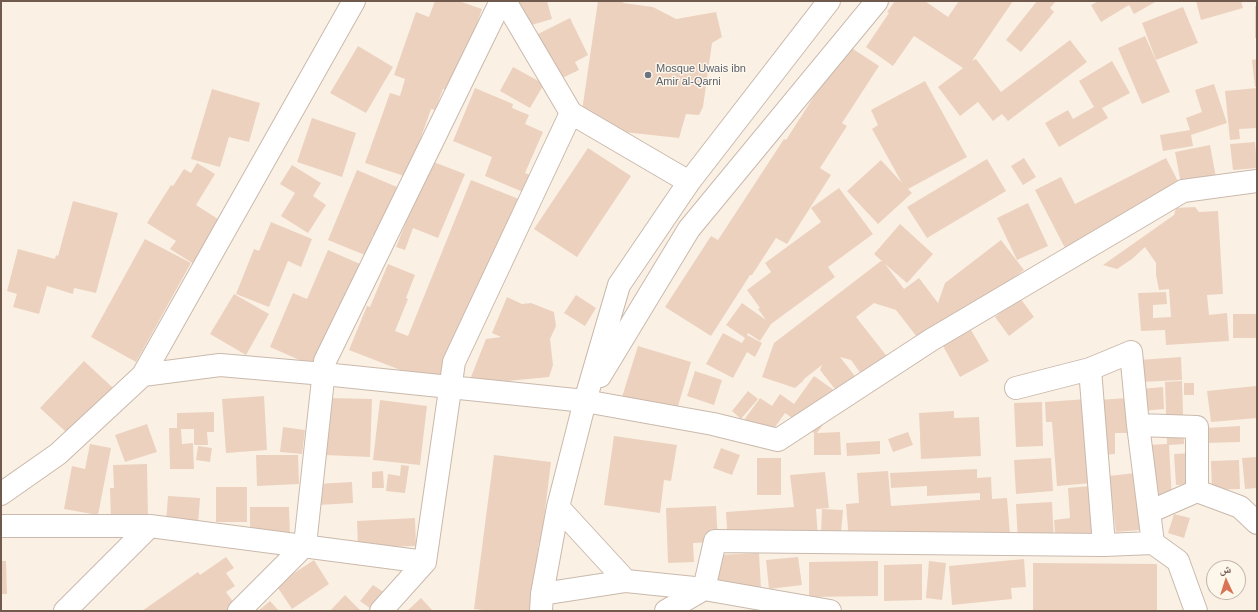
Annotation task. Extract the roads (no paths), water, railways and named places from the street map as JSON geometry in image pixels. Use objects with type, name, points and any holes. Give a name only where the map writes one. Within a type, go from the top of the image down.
[{"type":"street","points":[[1,494],[58,454],[143,375],[354,1]]},
{"type":"street","points":[[239,611],[305,545],[325,361],[501,1]]},
{"type":"street","points":[[505,1],[571,113],[689,182]]},
{"type":"street","points":[[829,1],[689,182],[619,285],[585,401],[558,507],[542,602],[626,582],[704,589],[830,611]]},
{"type":"street","points":[[585,401],[689,229],[878,1]]},
{"type":"street","points":[[381,611],[425,562],[454,362],[571,113]]},
{"type":"street","points":[[143,375],[220,365],[324,374],[585,401],[713,424],[778,440],[931,340],[1182,191],[1257,181]]},
{"type":"street","points":[[1016,388],[1090,369],[1131,352],[1138,425],[1153,543]]},
{"type":"street","points":[[1090,369],[1104,545]]},
{"type":"street","points":[[1138,425],[1197,428],[1197,491]]},
{"type":"street","points":[[1149,512],[1197,491],[1240,507],[1257,523]]},
{"type":"street","points":[[558,507],[626,582]]},
{"type":"street","points":[[1,526],[150,526],[305,545],[425,562]]},
{"type":"street","points":[[65,611],[150,526]]},
{"type":"street","points":[[666,611],[704,589],[715,541],[1104,545],[1153,543],[1178,561],[1196,611]]},
{"type":"place","name":"Mosque Uwais ibn Amir al-Qarni","points":[[648,75]]}]
